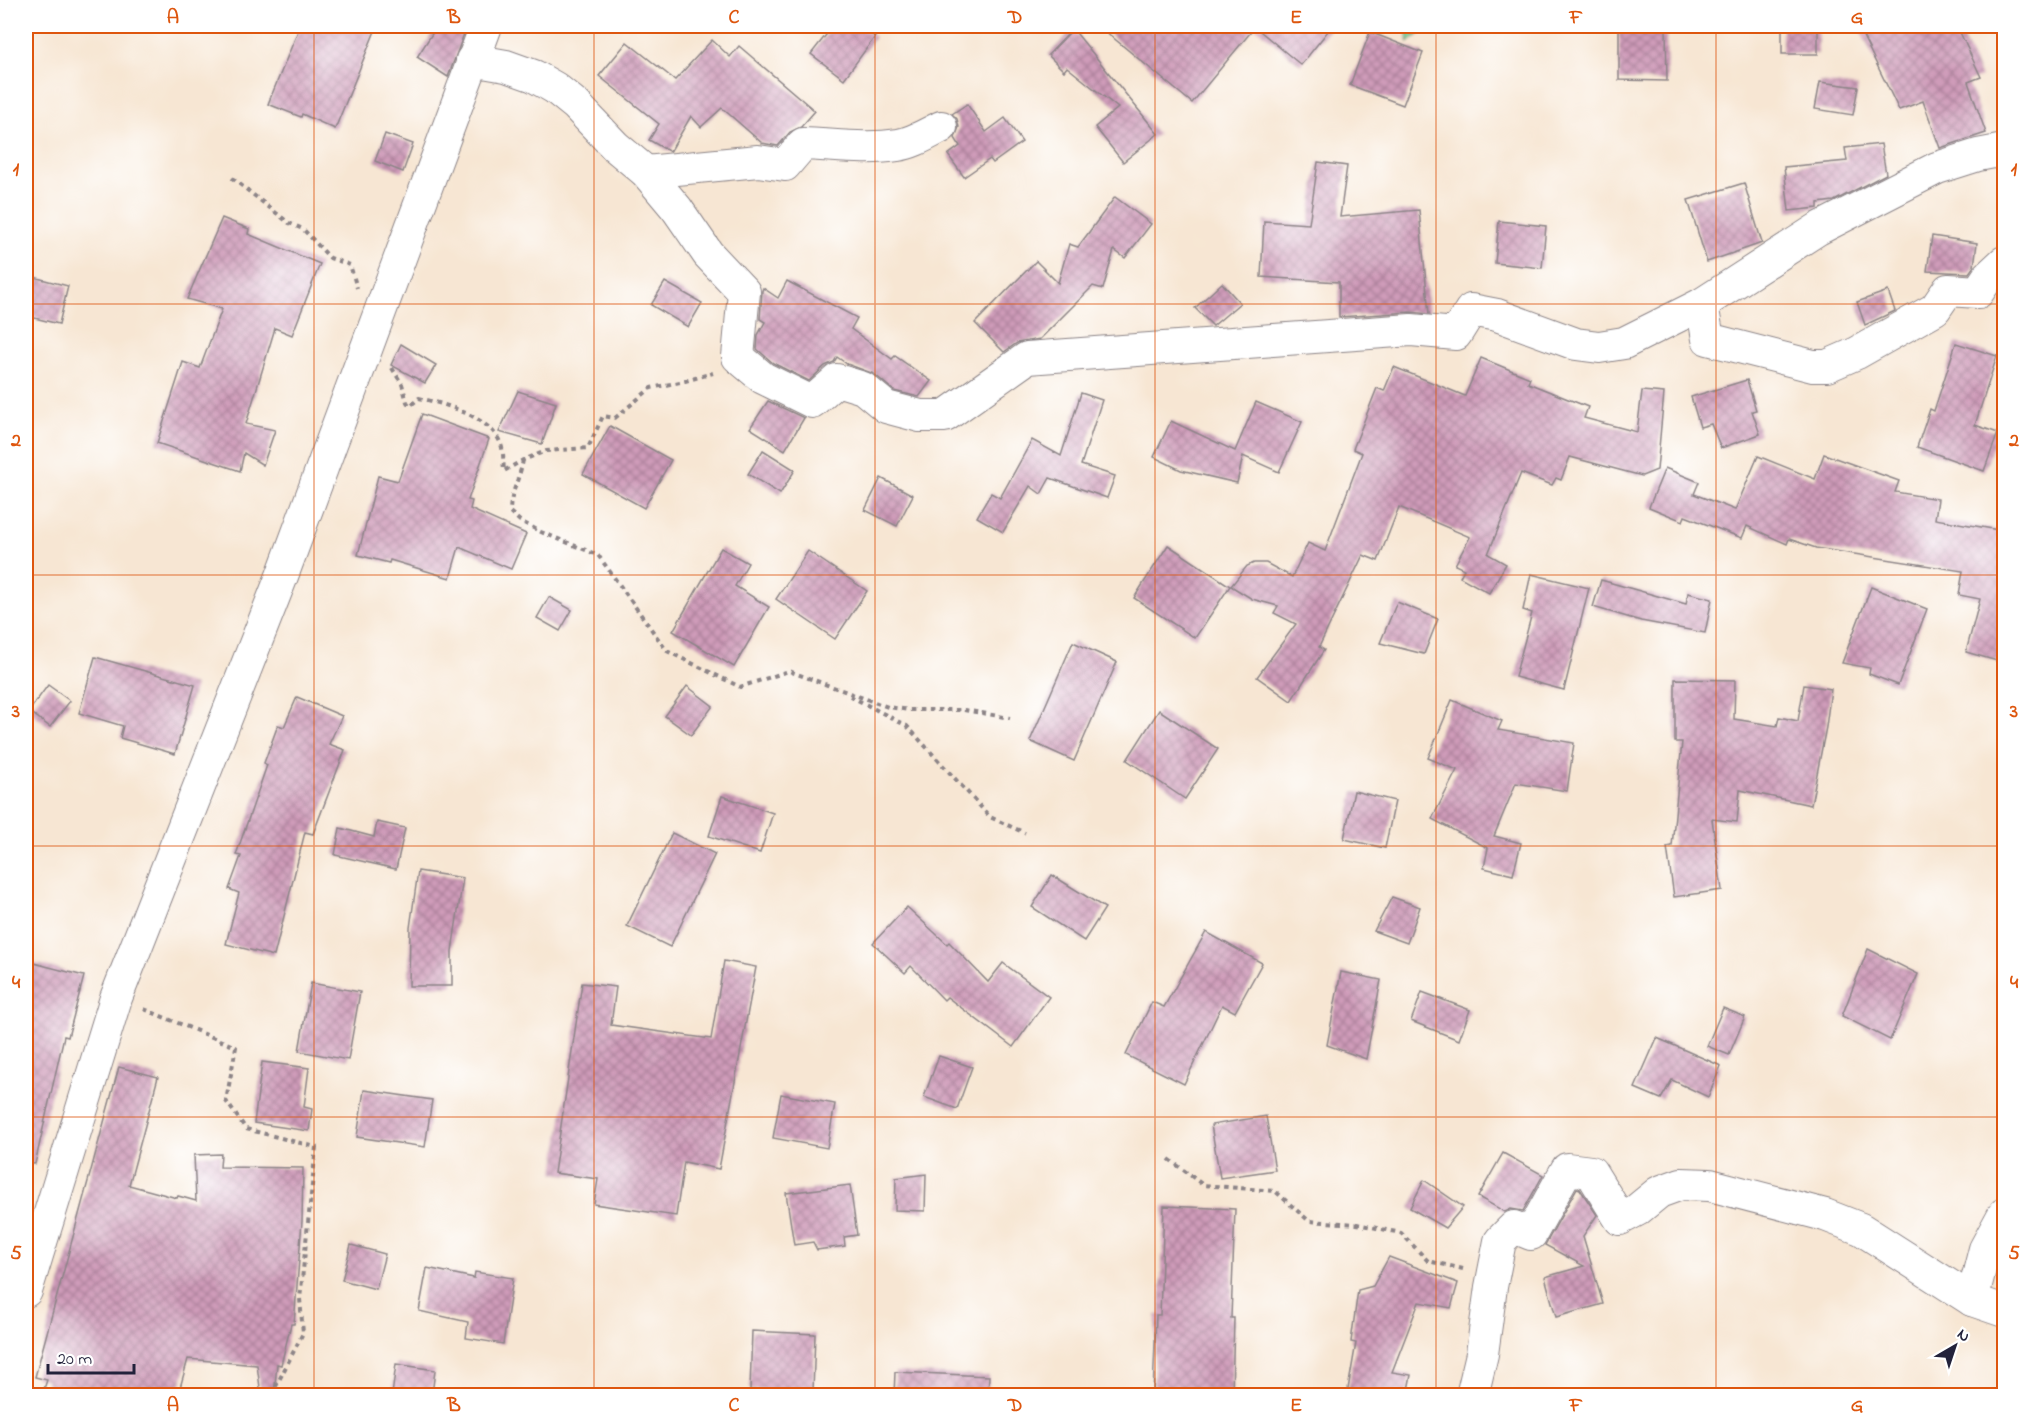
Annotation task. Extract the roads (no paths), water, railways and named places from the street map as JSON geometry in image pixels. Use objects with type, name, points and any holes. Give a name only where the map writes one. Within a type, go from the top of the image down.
[{"type":"street","points":[[26,1291],[116,998],[282,576],[486,26]]},
{"type":"street","points":[[472,60],[506,66],[534,76],[555,88],[615,146],[646,172],[677,209],[708,254],[744,292],[738,357],[763,378],[812,402],[837,380],[863,388],[886,408],[920,416],[945,416],[1027,358],[1412,330],[1456,334],[1471,310],[1497,315],[1576,344],[1599,347],[1624,343],[1702,304],[1818,230],[1937,168],[1971,157],[2004,150]]},
{"type":"street","points":[[646,172],[758,161],[785,165],[803,144],[899,145],[941,127]]},
{"type":"street","points":[[1702,304],[1708,339],[1813,366],[1827,366],[1857,353],[1935,309],[1948,290],[1978,292],[1988,277],[2004,262]]},
{"type":"street","points":[[1472,1395],[1482,1354],[1500,1241],[1514,1227],[1531,1234],[1567,1169],[1592,1172],[1620,1219],[1637,1210],[1659,1192],[1682,1185],[1710,1185],[1825,1215],[1861,1229],[1972,1300],[2004,1311]]},
{"type":"street","points":[[1972,1300],[1985,1249],[2004,1214]]}]
